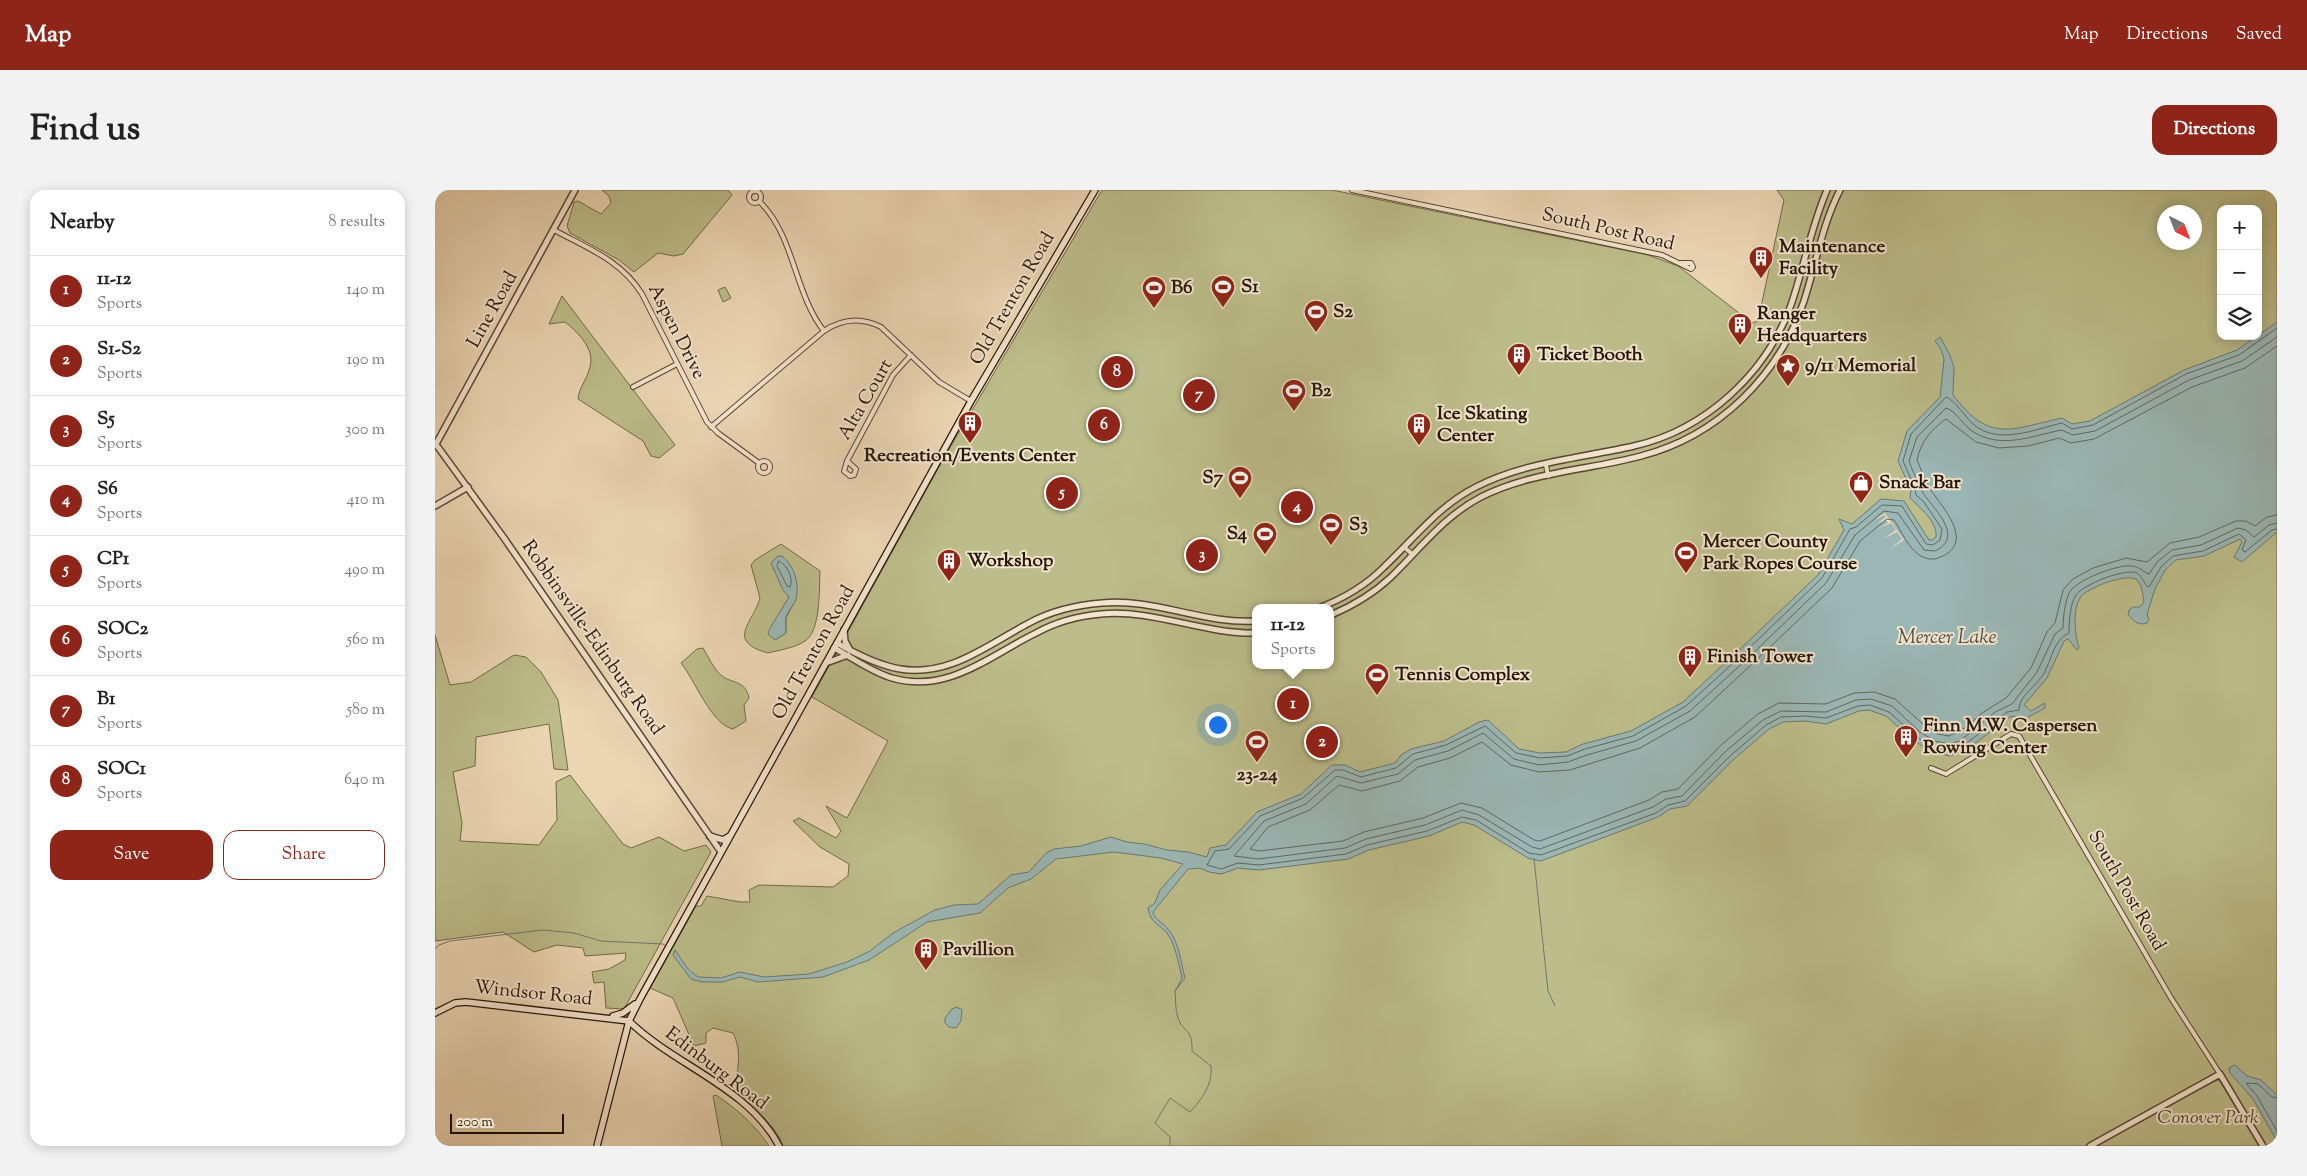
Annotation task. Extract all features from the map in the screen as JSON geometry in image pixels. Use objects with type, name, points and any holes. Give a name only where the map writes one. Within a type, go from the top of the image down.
[{"type":"main road","name":"Old Trenton Road","points":[[597,1146],[629,1021],[639,999],[971,401],[1095,190]]},
{"type":"main road","points":[[710,836],[723,840],[730,836]]},
{"type":"main road","points":[[606,1017],[623,1013],[639,999]]},
{"type":"main road","name":"Windsor Road","points":[[435,1013],[455,1003],[466,1002],[629,1021]]},
{"type":"main road","name":"Edinburg Road","points":[[629,1021],[646,1036],[743,1104],[771,1131],[779,1146]]},
{"type":"street","name":"Line Road","points":[[436,444],[575,190]]},
{"type":"street","name":"South Post Road","points":[[1352,190],[1662,255],[1681,263]]},
{"type":"street","points":[[1326,604],[1365,583],[1436,515],[1463,494],[1500,476],[1635,446],[1666,436],[1704,416],[1734,391],[1763,359],[1786,317],[1816,218],[1827,190]]},
{"type":"street","points":[[1334,613],[1375,589],[1448,519],[1474,501],[1504,487],[1637,457],[1675,444],[1710,425],[1742,400],[1772,365],[1795,326],[1805,299],[1827,221],[1840,190]]},
{"type":"street","points":[[760,202],[776,222],[811,314],[824,331]]},
{"type":"street","name":"Aspen Drive","points":[[554,230],[610,260],[629,275],[643,294],[677,364],[711,427],[759,463]]},
{"type":"street","points":[[711,427],[824,331],[835,324],[849,320],[869,322],[886,331],[939,382],[971,401]]},
{"type":"street","name":"Alta Court","points":[[847,461],[893,375],[911,355]]},
{"type":"street","points":[[633,386],[677,364]]},
{"type":"street","name":"Robbinsville-Edinburg Road","points":[[436,444],[468,487],[721,852]]},
{"type":"street","points":[[1546,465],[1548,476]]},
{"type":"street","points":[[435,506],[468,487]]},
{"type":"street","points":[[1404,547],[1412,554]]},
{"type":"street","points":[[825,664],[849,653],[888,666],[910,670],[948,666],[977,654],[1040,618],[1065,609],[1090,604],[1129,603],[1219,620],[1252,621]]},
{"type":"street","points":[[836,646],[883,675],[911,682],[950,678],[982,663],[1047,627],[1091,615],[1128,614],[1217,631],[1252,632]]},
{"type":"street","points":[[845,630],[845,641],[849,653]]},
{"type":"street","points":[[977,654],[982,663]]},
{"type":"street","name":"South Post Road","points":[[1931,768],[1945,774],[2011,734],[2019,736],[2166,991],[2220,1074],[2263,1146]]},
{"type":"street","points":[[2090,1146],[2220,1074]]},
{"type":"green space","points":[[602,190],[728,190],[732,195],[683,254],[674,256],[658,253],[634,272],[619,260],[570,233],[567,226],[574,202],[578,201],[601,214],[611,203],[609,196]]},
{"type":"green space","points":[[1102,190],[1332,190],[1648,255],[1678,266],[1752,323],[1758,321],[1784,200],[1777,190],[2277,190],[2277,1146],[2266,1146],[2222,1071],[2086,1146],[783,1146],[772,1127],[762,1116],[744,1102],[743,1092],[735,1087],[738,1046],[733,1033],[713,1028],[706,1033],[706,1043],[694,1046],[673,998],[650,988],[696,906],[701,906],[707,896],[750,902],[749,890],[759,885],[833,887],[848,876],[849,864],[820,847],[793,821],[799,818],[836,838],[841,831],[826,806],[847,818],[888,741],[812,697],[945,456]]},
{"type":"green space","points":[[725,287],[731,298],[723,302],[718,290]]},
{"type":"green space","points":[[562,296],[675,445],[659,458],[651,456],[643,441],[578,399],[589,370],[591,356],[581,337],[565,322],[549,324]]},
{"type":"green space","points":[[781,544],[820,571],[817,619],[810,636],[805,641],[792,647],[768,653],[748,643],[745,637],[745,630],[760,598],[751,565],[755,560]],"holes":[[[773,568],[796,598],[786,618],[786,633],[775,640],[780,612],[789,597]]]},
{"type":"green space","points":[[435,635],[450,685],[471,682],[514,655],[526,657],[541,672],[558,700],[568,770],[554,769],[549,724],[476,737],[475,766],[453,772],[462,823],[460,841],[539,845],[557,820],[556,782],[570,775],[623,844],[631,848],[659,837],[684,851],[706,845],[711,852],[624,1009],[606,1008],[604,982],[594,983],[592,972],[609,969],[625,960],[626,953],[585,956],[583,948],[557,945],[534,952],[503,932],[435,941]]},
{"type":"green space","points":[[703,648],[714,667],[722,676],[742,685],[747,692],[749,698],[744,705],[746,721],[733,729],[718,719],[704,701],[681,663],[697,649]]},
{"type":"green space","name":"Conover Park","points":[[2219,1080],[2259,1146],[2096,1146],[2215,1081]]},
{"type":"green space","points":[[716,1095],[745,1118],[769,1146],[722,1146],[713,1096]]},
{"type":"water","name":"Mercer Lake","points":[[2277,322],[2277,532],[2242,562],[2234,557],[2242,542],[2240,539],[2204,556],[2176,560],[2165,570],[2155,589],[2147,614],[2149,619],[2147,623],[2141,624],[2136,622],[2128,614],[2129,610],[2133,607],[2140,607],[2144,602],[2141,587],[2137,580],[2125,578],[2107,582],[2084,594],[2077,603],[2075,616],[2075,630],[2079,648],[2077,650],[2068,639],[2064,641],[2047,678],[2024,705],[2031,711],[2045,703],[2045,708],[2021,721],[2015,716],[2010,717],[1965,751],[1949,756],[1931,751],[1914,741],[1886,716],[1869,710],[1859,711],[1826,724],[1805,721],[1783,722],[1769,729],[1733,760],[1687,806],[1670,809],[1658,817],[1541,861],[1528,858],[1474,825],[1462,822],[1429,836],[1369,850],[1348,859],[1259,870],[1238,868],[1221,874],[1200,868],[1188,869],[1153,912],[1155,917],[1172,935],[1179,952],[1185,978],[1175,991],[1182,978],[1175,951],[1169,936],[1151,918],[1148,908],[1155,903],[1160,890],[1183,864],[1161,858],[1114,852],[1056,859],[1031,879],[1008,888],[980,913],[927,922],[869,960],[823,977],[758,982],[740,977],[723,982],[702,982],[691,979],[673,955],[675,950],[688,969],[698,977],[721,978],[740,972],[764,977],[809,974],[847,962],[870,951],[893,933],[935,910],[954,905],[978,904],[1011,875],[1029,872],[1046,853],[1054,849],[1081,846],[1111,837],[1127,842],[1207,857],[1210,848],[1226,845],[1257,812],[1301,794],[1332,765],[1345,765],[1360,772],[1395,763],[1401,755],[1411,749],[1444,741],[1479,722],[1488,720],[1519,749],[1540,753],[1566,752],[1583,744],[1631,731],[1683,702],[1818,575],[1844,530],[1839,519],[1852,524],[1881,499],[1904,501],[1929,540],[1936,537],[1936,531],[1931,520],[1910,498],[1911,490],[1898,461],[1907,431],[1940,397],[1944,359],[1941,349],[1935,341],[1940,337],[1954,367],[1953,395],[1966,411],[1978,421],[1990,427],[2002,429],[2029,426],[2062,418],[2072,424],[2090,421],[2184,370],[2237,350],[2251,340],[2262,340],[2262,332]]},
{"type":"water","points":[[778,556],[782,556],[793,570],[797,593],[795,601],[786,617],[786,633],[775,640],[768,634],[789,597],[783,590],[771,563]]},
{"type":"water","points":[[957,1007],[962,1010],[961,1021],[956,1028],[949,1027],[945,1023],[945,1018],[952,1009]]},
{"type":"water","points":[[2235,1065],[2247,1076],[2261,1080],[2277,1095],[2277,1141],[2253,1099],[2230,1073],[2229,1068]]},
{"type":"pier","points":[[1885,513],[1904,540],[1890,549],[1902,539],[1897,532],[1883,539],[1896,530],[1891,523],[1877,529],[1888,523],[1886,520],[1878,523],[1886,517],[1884,515],[1877,518]]},
{"type":"waterway","points":[[1534,859],[1548,991],[1555,1006]]},
{"type":"waterway","points":[[435,949],[439,945],[450,941],[543,930],[574,933],[601,941],[663,944],[666,946]]},
{"type":"waterway","points":[[1170,1146],[1170,1137],[1155,1123],[1170,1098],[1190,1112],[1206,1091],[1211,1073],[1211,1066],[1192,1051],[1191,1038],[1180,1023],[1177,1015],[1175,991]]},
{"type":"place","name":"Maintenance Facility","points":[[1761,279]]},
{"type":"place","name":"S1","points":[[1223,308]]},
{"type":"place","name":"B6","points":[[1154,309]]},
{"type":"place","name":"S2","points":[[1316,333]]},
{"type":"place","name":"Ranger Headquarters","points":[[1740,346]]},
{"type":"place","name":"SOC1","points":[[1117,372]]},
{"type":"place","name":"Ticket Booth","points":[[1519,376]]},
{"type":"place","name":"9/11 Memorial","points":[[1788,387]]},
{"type":"place","name":"B1","points":[[1199,395]]},
{"type":"place","name":"B2","points":[[1294,412]]},
{"type":"place","name":"SOC2","points":[[1104,425]]},
{"type":"place","name":"Recreation/Events Center","points":[[970,444]]},
{"type":"place","name":"Ice Skating Center","points":[[1419,446]]},
{"type":"place","name":"CP1","points":[[1062,493]]},
{"type":"place","name":"S7","points":[[1240,499]]},
{"type":"place","name":"Snack Bar","points":[[1861,504]]},
{"type":"place","name":"S6","points":[[1297,507]]},
{"type":"place","name":"S3","points":[[1331,546]]},
{"type":"place","name":"S5","points":[[1202,555]]},
{"type":"place","name":"S4","points":[[1265,555]]},
{"type":"place","name":"Mercer County Park Ropes Course","points":[[1686,574]]},
{"type":"place","name":"Workshop","points":[[949,582]]},
{"type":"place","name":"Finish Tower","points":[[1690,678]]},
{"type":"place","name":"Tennis Complex","points":[[1377,696]]},
{"type":"place","name":"11-12","points":[[1293,704]]},
{"type":"place","name":"S1-S2","points":[[1322,742]]},
{"type":"place","name":"Finn M.W. Caspersen Rowing Center","points":[[1906,758]]},
{"type":"place","name":"23-24","points":[[1257,763]]},
{"type":"place","name":"Pavillion","points":[[926,971]]}]
